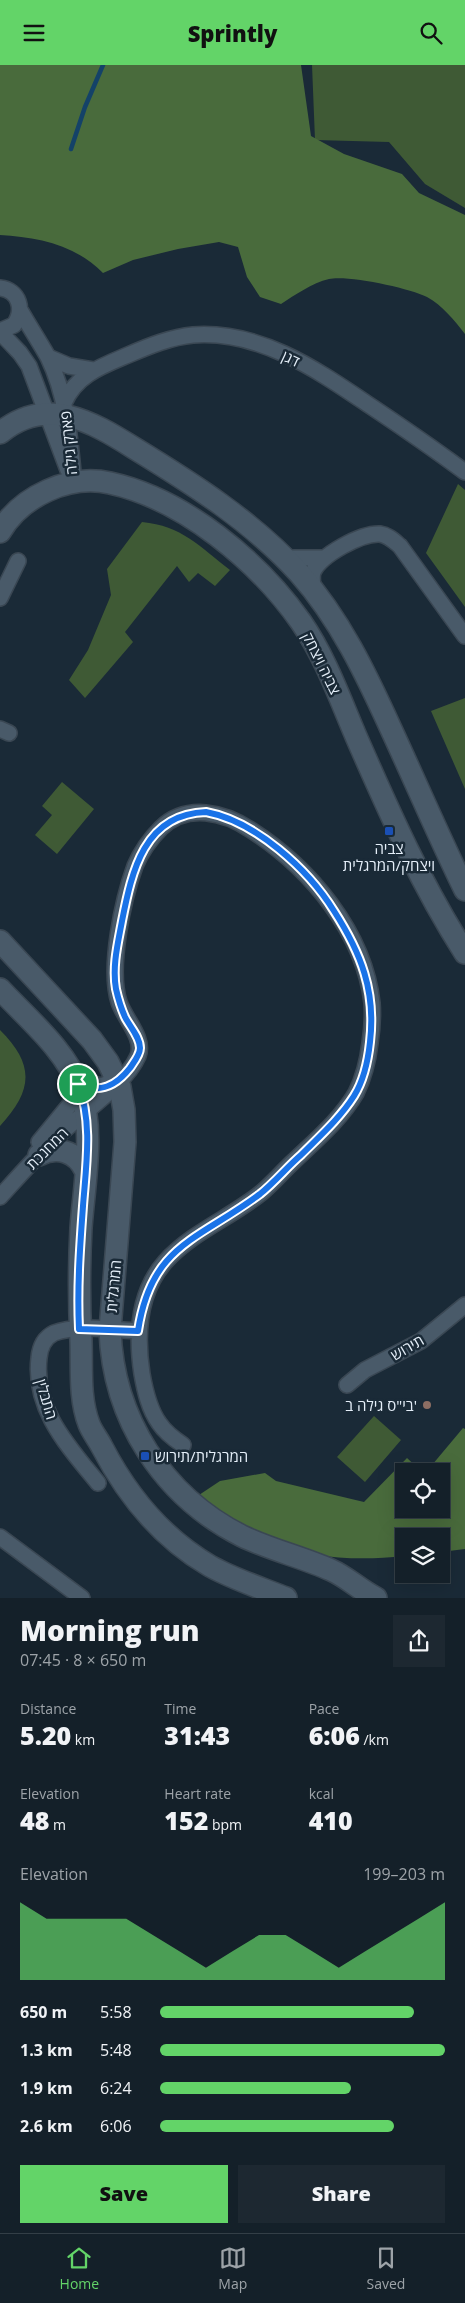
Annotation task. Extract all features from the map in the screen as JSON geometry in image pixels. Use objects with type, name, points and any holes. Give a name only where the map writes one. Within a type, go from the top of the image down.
[{"type":"street","name":"פארק גילה","points":[[0,288],[15,295],[20,311],[48,357],[74,482]]},
{"type":"street","points":[[0,332],[14,325],[20,311]]},
{"type":"street","name":"פארק גילה","points":[[0,332],[16,347],[59,411]]},
{"type":"street","name":"דגן","points":[[59,411],[72,388],[93,370],[152,345],[192,335],[230,337],[256,343],[322,373],[422,441],[465,473]]},
{"type":"street","points":[[48,357],[69,366],[93,370]]},
{"type":"street","points":[[0,433],[24,419],[59,411]]},
{"type":"street","name":"צביה ויצחק","points":[[59,411],[78,418],[117,438],[173,472],[220,504],[284,558],[314,592],[343,633],[365,673],[465,890]]},
{"type":"street","name":"צביה ויצחק","points":[[74,482],[90,480],[121,485],[138,490],[176,509],[211,531],[237,552],[287,604],[317,648],[420,876],[440,915],[465,953]]},
{"type":"street","points":[[0,532],[15,513],[26,503],[51,489],[74,482]]},
{"type":"street","points":[[314,592],[312,579],[314,572],[325,558],[368,535],[382,534],[391,538],[412,560],[465,636]]},
{"type":"street","points":[[284,558],[325,558]]},
{"type":"street","points":[[0,598],[18,561]]},
{"type":"street","points":[[108,1062],[128,1061],[139,1051],[139,1042],[119,1002],[115,977],[119,937],[126,898],[135,867],[152,837],[164,825],[177,817],[192,813],[222,815],[237,821],[269,843],[315,884],[347,931],[364,967],[372,1005],[372,1029],[369,1057],[363,1077],[355,1095],[336,1119],[260,1193],[190,1239],[169,1259],[146,1293],[138,1331],[140,1362],[151,1409],[160,1424],[183,1445]]},
{"type":"street","name":"המרגלית","points":[[0,941],[92,1040],[108,1062],[118,1082],[124,1110],[125,1136],[110,1330],[114,1374],[125,1410],[137,1435],[155,1464],[187,1499],[209,1517],[243,1537],[334,1571],[376,1598]]},
{"type":"street","points":[[0,989],[47,1039],[69,1067],[80,1087],[86,1112],[85,1170],[78,1275],[80,1375],[88,1423],[116,1473],[134,1500],[155,1524],[182,1547],[210,1566],[286,1598]]},
{"type":"street","name":"המחנכת","points":[[0,1197],[39,1155],[118,1082],[132,1065],[139,1051]]},
{"type":"street","points":[[80,1087],[102,1089],[118,1082]]},
{"type":"street","name":"המחנכת","points":[[0,1192],[80,1087]]},
{"type":"street","points":[[39,1155],[50,1151],[65,1151],[76,1158],[85,1170]]},
{"type":"street","name":"תירוש","points":[[348,1385],[365,1370],[420,1341],[465,1305]]},
{"type":"street","name":"התבלין","points":[[98,1483],[52,1423],[46,1408],[39,1376],[40,1349],[52,1334],[64,1330],[138,1331]]},
{"type":"street","points":[[0,1537],[82,1598]]},
{"type":"green space","points":[[0,65],[301,65],[311,136],[344,154],[402,174],[419,193],[465,215],[465,334],[443,309],[427,297],[378,283],[338,278],[329,279],[310,286],[281,304],[260,297],[247,277],[238,247],[219,242],[178,249],[133,260],[103,273],[81,256],[55,244],[28,238],[0,235]]},
{"type":"green space","points":[[312,65],[465,65],[465,208],[425,184],[389,142],[315,140]]},
{"type":"green space","points":[[458,484],[465,490],[465,607],[426,553]]},
{"type":"green space","points":[[142,522],[156,524],[179,533],[199,545],[230,570],[215,586],[198,573],[189,582],[177,566],[125,632],[133,642],[85,698],[69,680],[88,650],[111,595],[107,569]]},
{"type":"green space","points":[[465,698],[465,789],[431,711]]},
{"type":"green space","points":[[62,782],[94,809],[57,854],[35,835],[52,815],[42,806]]},
{"type":"green space","points":[[0,1030],[19,1055],[24,1066],[26,1078],[19,1101],[0,1126]]},
{"type":"green space","points":[[374,1416],[401,1440],[365,1482],[337,1457]]},
{"type":"green space","points":[[463,1428],[465,1429],[465,1549],[450,1551],[450,1528],[395,1528],[395,1557],[352,1558],[301,1552],[260,1537],[196,1497],[220,1481],[265,1473],[276,1481],[364,1502],[395,1470],[395,1518],[450,1518],[450,1463],[434,1463]]},
{"type":"green space","points":[[407,1458],[412,1463],[402,1463]]},
{"type":"waterway","points":[[71,149],[85,107],[103,65]]},
{"type":"place","name":"צביה ויצחק/המרגלית","points":[[389,831]]},
{"type":"place","name":"בי\"ס גילה ב'","points":[[427,1405]]},
{"type":"place","name":"המרגלית/תירוש","points":[[145,1456]]},
{"type":"route","points":[[206,812],[222,815],[252,830],[288,858],[315,884],[347,931],[368,980],[372,1005],[372,1029],[369,1057],[363,1077],[355,1095],[336,1119],[260,1193],[190,1239],[163,1265],[146,1293],[138,1331],[79,1329],[78,1275],[87,1132],[84,1101],[78,1084],[96,1089],[110,1087],[118,1082],[129,1070],[138,1056],[139,1042],[125,1017],[116,989],[116,959],[126,898],[135,867],[143,849],[164,825],[177,817],[192,813],[206,812]]}]
